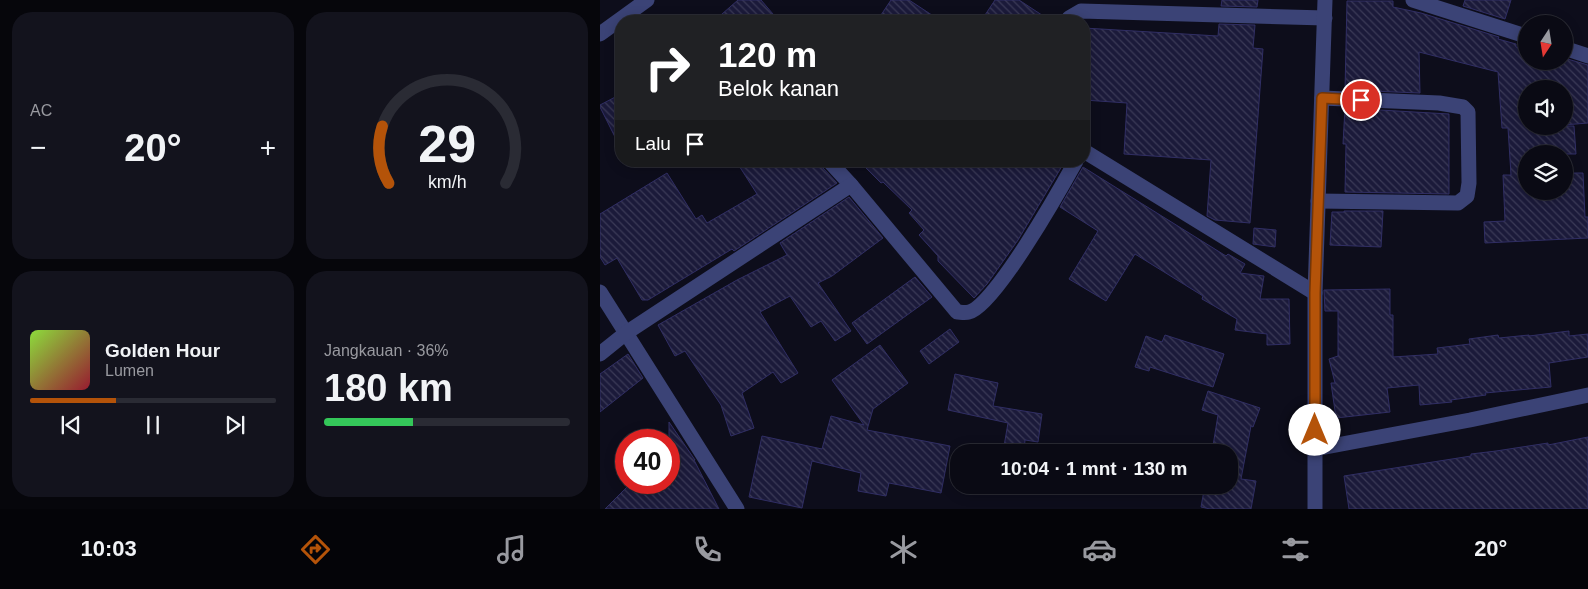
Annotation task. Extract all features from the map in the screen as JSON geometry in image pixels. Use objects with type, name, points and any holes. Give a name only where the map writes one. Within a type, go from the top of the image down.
[{"type":"street","points":[[626,15],[647,0]]},
{"type":"street","points":[[1315,509],[1315,293],[1325,0]]},
{"type":"street","points":[[1413,0],[1518,33]]},
{"type":"street","points":[[1076,15],[1081,11],[1325,18]]},
{"type":"street","points":[[600,34],[615,23]]},
{"type":"street","points":[[1573,51],[1588,56]]},
{"type":"street","points":[[1318,200],[1458,204],[1466,196],[1469,182],[1468,112],[1463,107],[1440,103],[1322,98]]},
{"type":"street","points":[[1090,155],[1315,293]]},
{"type":"street","points":[[834,167],[957,312],[970,312],[982,304],[1016,262],[1072,167]]},
{"type":"street","points":[[600,354],[626,333],[851,185]]},
{"type":"street","points":[[600,292],[737,509]]},
{"type":"street","points":[[1315,449],[1470,420],[1588,395]]},
{"type":"building","points":[[738,0],[761,0],[774,15],[721,15]]},
{"type":"building","points":[[891,0],[909,0],[932,15],[881,15]]},
{"type":"building","points":[[995,0],[1019,0],[1042,15],[985,15]]},
{"type":"building","points":[[1222,0],[1258,0],[1257,7],[1221,6]]},
{"type":"building","points":[[1465,0],[1511,0],[1505,19],[1463,6]]},
{"type":"building","points":[[1347,1],[1393,1],[1393,7],[1421,13],[1499,37],[1498,39],[1516,44],[1516,47],[1518,47],[1518,70],[1573,70],[1573,61],[1588,65],[1588,123],[1573,124],[1573,80],[1518,80],[1518,135],[1573,135],[1574,126],[1576,154],[1573,154],[1573,145],[1518,145],[1518,200],[1573,200],[1573,173],[1583,173],[1585,217],[1588,217],[1588,238],[1485,243],[1484,222],[1505,221],[1503,175],[1511,175],[1508,128],[1502,128],[1498,72],[1419,52],[1420,93],[1345,90]]},
{"type":"building","points":[[1219,24],[1255,25],[1253,48],[1263,49],[1250,223],[1215,220],[1207,216],[1211,160],[1124,154],[1127,103],[1090,100],[1090,28],[1218,36]]},
{"type":"building","points":[[615,97],[615,137],[600,107],[600,105]]},
{"type":"building","points":[[1345,108],[1449,114],[1449,194],[1345,192],[1346,144],[1343,144]]},
{"type":"building","points":[[740,167],[822,167],[837,183],[734,251],[732,249],[648,300],[642,300],[617,258],[605,265],[600,257],[600,214],[667,173],[696,219],[702,215],[707,223],[757,194]]},
{"type":"building","points":[[865,167],[1061,167],[1018,240],[987,284],[974,298],[938,261],[938,256],[919,235],[924,230],[909,213],[912,210],[883,182],[881,183]]},
{"type":"building","points":[[1083,167],[1226,256],[1228,254],[1245,264],[1240,273],[1264,276],[1260,299],[1289,299],[1290,344],[1267,345],[1267,334],[1235,330],[1237,319],[1202,299],[1203,296],[1135,254],[1106,301],[1069,279],[1098,231],[1060,207]]},
{"type":"building","points":[[849,197],[883,238],[832,276],[818,283],[851,331],[835,341],[821,321],[811,327],[790,296],[760,312],[798,373],[781,383],[773,372],[742,393],[754,428],[731,436],[721,405],[685,351],[675,356],[658,325],[737,280],[787,255],[780,243]]},
{"type":"building","points":[[1383,211],[1381,247],[1330,245],[1332,212]]},
{"type":"building","points":[[1254,228],[1276,230],[1275,247],[1253,244]]},
{"type":"building","points":[[915,277],[932,297],[867,344],[852,323]]},
{"type":"building","points":[[1390,289],[1390,315],[1393,315],[1393,357],[1438,354],[1437,348],[1470,344],[1469,339],[1498,335],[1499,338],[1529,336],[1569,331],[1569,336],[1588,334],[1588,357],[1549,363],[1551,387],[1485,393],[1486,395],[1451,400],[1452,402],[1420,405],[1419,385],[1387,388],[1390,412],[1336,418],[1331,383],[1335,383],[1329,359],[1338,356],[1338,311],[1325,311],[1324,290]]},
{"type":"building","points":[[950,329],[959,342],[929,364],[920,351]]},
{"type":"building","points":[[1165,335],[1224,354],[1213,387],[1150,367],[1149,371],[1135,367],[1146,336],[1162,342]]},
{"type":"building","points":[[880,345],[908,383],[873,409],[867,430],[950,446],[941,493],[889,483],[886,496],[858,491],[861,473],[812,461],[802,508],[749,497],[762,436],[822,449],[831,416],[864,425],[832,380]]},
{"type":"building","points":[[628,354],[643,378],[600,412],[600,374]]},
{"type":"building","points":[[955,374],[998,383],[993,406],[1042,414],[1038,442],[1025,440],[1025,444],[1004,444],[1008,423],[948,410]]},
{"type":"building","points":[[1208,391],[1260,408],[1253,427],[1251,426],[1241,479],[1256,481],[1251,509],[1210,509],[1201,507],[1203,494],[1238,494],[1238,444],[1213,444],[1218,415],[1202,410]]},
{"type":"building","points":[[669,422],[674,429],[669,429]]},
{"type":"building","points":[[1588,437],[1588,509],[1349,509],[1344,476],[1471,456],[1471,454],[1548,443],[1548,445]]},
{"type":"building","points":[[680,438],[695,460],[719,509],[605,509],[620,494],[680,494]]},
{"type":"route","points":[[1315,430],[1315,293],[1322,98],[1361,100]]}]
